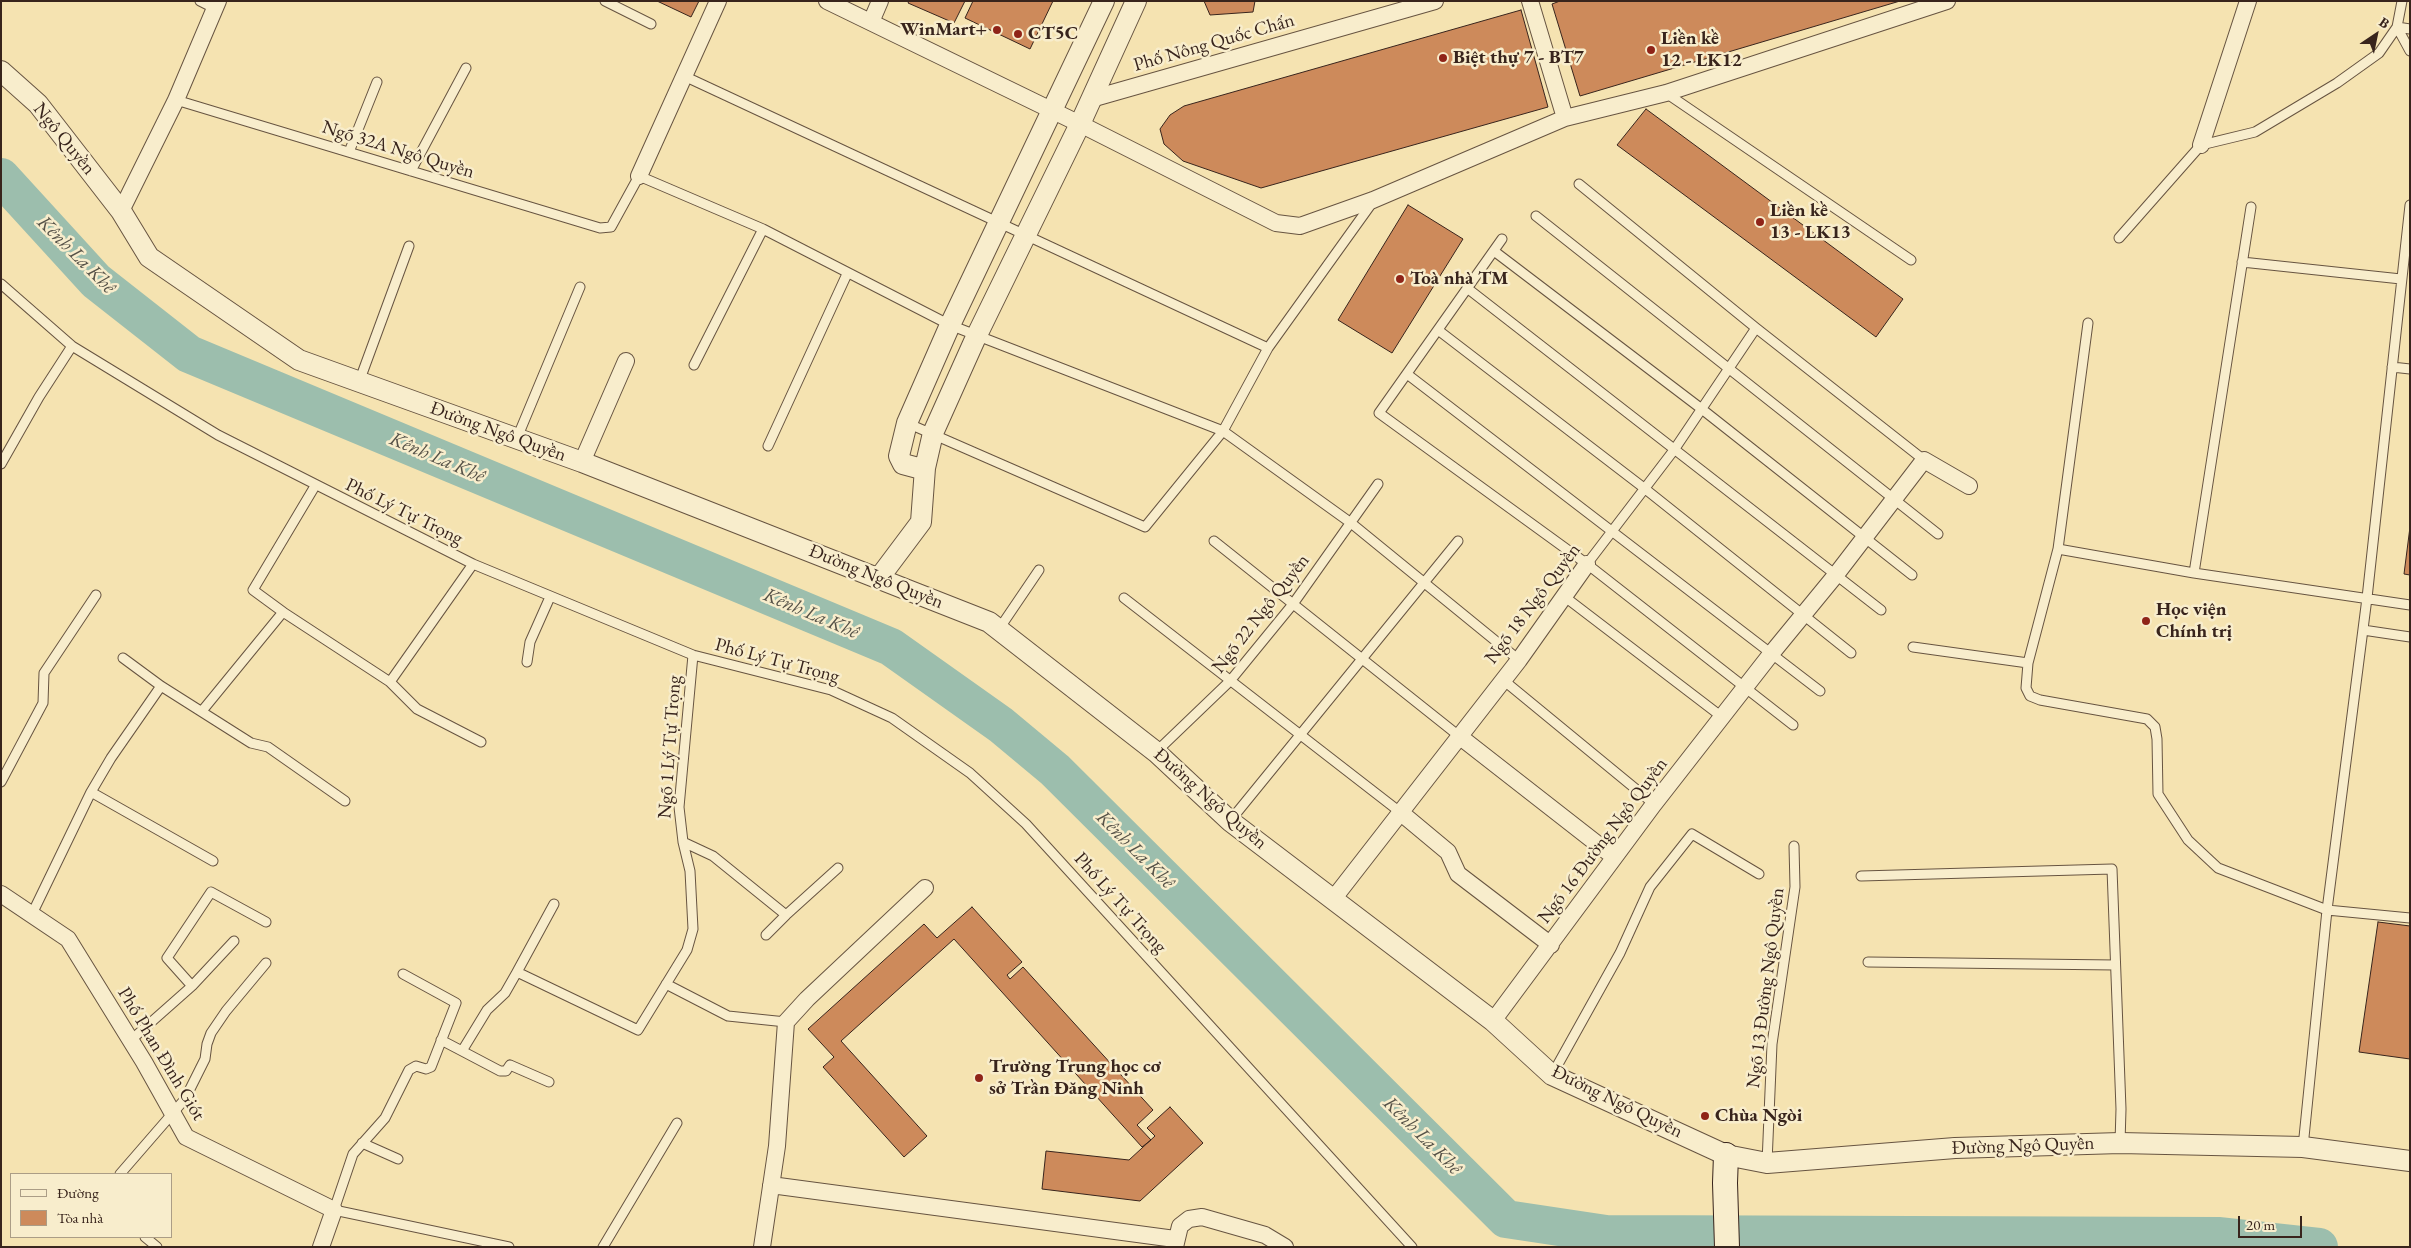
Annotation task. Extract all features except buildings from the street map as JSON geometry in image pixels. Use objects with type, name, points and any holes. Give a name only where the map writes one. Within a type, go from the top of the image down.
[{"type":"main road","points":[[1726,1155],[1727,1247]]},
{"type":"street","points":[[639,176],[718,1]]},
{"type":"street","points":[[827,1],[1080,124],[1276,223],[1300,226],[1373,200],[1565,118],[1666,93],[1947,1]]},
{"type":"street","points":[[870,22],[880,1]]},
{"type":"street","points":[[925,468],[903,464],[899,456],[907,423],[950,325],[1053,112],[1104,1]]},
{"type":"street","points":[[879,578],[921,522],[925,468],[933,433],[976,337],[1080,124],[1136,1]]},
{"type":"street","name":"Phố Nông Quốc Chấn","points":[[1091,99],[1435,1]]},
{"type":"street","points":[[1530,1],[1565,118]]},
{"type":"street","points":[[2201,146],[2248,1]]},
{"type":"street","points":[[121,211],[176,100],[217,5]]},
{"type":"street","name":"Ngô Quyền","points":[[1,71],[38,104],[121,211]]},
{"type":"street","points":[[1053,112],[1091,99]]},
{"type":"street","name":"Đường Ngô Quyền","points":[[121,211],[149,257],[299,360],[582,462],[989,622],[1156,752],[1230,821],[1334,898],[1493,1021],[1552,1075],[1726,1155],[1767,1163],[1955,1148],[2120,1143],[2303,1147],[2410,1161]]},
{"type":"street","points":[[582,462],[626,361]]},
{"type":"street","points":[[1924,460],[1970,486]]},
{"type":"street","name":"Ngõ 16 Đường Ngô Quyền","points":[[1493,1021],[1654,804],[1771,654],[1866,537],[1924,460]]},
{"type":"street","name":"Ngõ 18 Ngô Quyền","points":[[1334,898],[1502,679],[1519,660],[1587,564]]},
{"type":"street","points":[[1458,736],[1614,857]]},
{"type":"street","points":[[1400,812],[1448,852],[1458,874],[1550,945]]},
{"type":"street","points":[[762,1247],[777,1146],[786,1022],[807,999],[925,888]]},
{"type":"street","name":"Phố Phan Đình Giót","points":[[1,894],[68,939],[130,1040],[186,1137],[334,1210]]},
{"type":"street","points":[[771,1184],[1175,1243],[1180,1226],[1184,1222],[1202,1217],[1265,1235],[1285,1247]]},
{"type":"street","points":[[321,1247],[334,1210]]},
{"type":"lane","points":[[200,1],[217,5]]},
{"type":"lane","points":[[605,1],[651,24]]},
{"type":"lane","points":[[2119,238],[2201,146],[2255,132],[2337,83],[2379,53],[2397,27],[2402,1]]},
{"type":"lane","points":[[2397,27],[2410,29]]},
{"type":"lane","points":[[2397,27],[2410,51]]},
{"type":"lane","points":[[412,171],[466,68]]},
{"type":"lane","points":[[684,76],[1268,348]]},
{"type":"lane","points":[[349,152],[377,82]]},
{"type":"lane","points":[[1666,93],[1911,260]]},
{"type":"lane","name":"Ngõ 32A Ngô Quyền","points":[[176,100],[600,228],[611,227],[639,176]]},
{"type":"lane","points":[[639,176],[763,229],[847,274],[976,337],[1223,431],[1351,523],[1519,660]]},
{"type":"lane","points":[[1579,184],[1756,328],[1924,460]]},
{"type":"lane","points":[[907,423],[1144,527],[1223,431],[1268,348],[1373,200]]},
{"type":"lane","points":[[2303,1147],[2327,910],[2367,598],[2410,205]]},
{"type":"lane","points":[[2194,573],[2251,207]]},
{"type":"lane","points":[[1536,216],[1938,534]]},
{"type":"lane","points":[[694,365],[763,229]]},
{"type":"lane","points":[[1502,238],[1379,413],[1587,564],[1747,686],[1794,725]]},
{"type":"lane","points":[[359,382],[409,246]]},
{"type":"lane","points":[[1494,251],[1703,410],[1912,574]]},
{"type":"lane","points":[[2242,262],[2401,279]]},
{"type":"lane","points":[[768,446],[847,274]]},
{"type":"lane","name":"Phố Lý Tự Trọng","points":[[1,284],[72,346],[218,435],[315,486],[474,564],[550,597],[693,654],[831,690],[892,718],[970,773],[1026,824],[1412,1247]]},
{"type":"lane","points":[[517,438],[580,288]]},
{"type":"lane","points":[[1467,288],[1881,610]]},
{"type":"lane","points":[[2088,323],[2058,549],[2028,662],[2026,688],[2030,696],[2147,719],[2155,728],[2158,739],[2158,794],[2188,840],[2218,868],[2327,910],[2410,918]]},
{"type":"lane","name":"Ngõ 18 Ngô Quyền","points":[[1587,564],[1614,532],[1644,488],[1703,410],[1756,328]]},
{"type":"lane","points":[[1438,330],[1804,613],[1851,653]]},
{"type":"lane","points":[[1,464],[39,397],[72,346]]},
{"type":"lane","points":[[2392,367],[2410,369]]},
{"type":"lane","points":[[1407,374],[1820,691]]},
{"type":"lane","name":"Ngõ 22 Ngô Quyền","points":[[1156,752],[1230,681],[1293,604],[1378,484]]},
{"type":"lane","points":[[315,486],[253,590],[283,612],[390,682],[417,709],[482,742]]},
{"type":"lane","points":[[1214,541],[1458,736]]},
{"type":"lane","points":[[1230,821],[1458,541]]},
{"type":"lane","points":[[2058,549],[2194,573],[2410,605]]},
{"type":"lane","points":[[390,682],[474,564]]},
{"type":"lane","points":[[999,629],[1039,570]]},
{"type":"lane","points":[[1,782],[43,703],[44,673],[96,595]]},
{"type":"lane","points":[[527,662],[530,642],[550,597]]},
{"type":"lane","points":[[1565,597],[1722,717]]},
{"type":"lane","points":[[1124,598],[1400,812]]},
{"type":"lane","points":[[202,711],[283,612]]},
{"type":"lane","points":[[2363,630],[2410,637]]},
{"type":"lane","points":[[1913,648],[2028,662]]},
{"type":"lane","name":"Ngõ 1 Lý Tự Trọng","points":[[517,972],[638,1030],[687,950],[694,929],[690,871],[682,842],[679,807],[693,654]]},
{"type":"lane","points":[[123,658],[161,686],[251,744],[268,747],[345,801]]},
{"type":"lane","points":[[1502,679],[1654,804]]},
{"type":"lane","points":[[32,914],[91,792],[111,758],[161,686]]},
{"type":"lane","points":[[91,792],[212,861]]},
{"type":"lane","points":[[1552,1075],[1620,953],[1650,887],[1692,834],[1759,874]]},
{"type":"lane","points":[[682,842],[714,856],[786,916]]},
{"type":"lane","name":"Ngõ 13 Đường Ngô Quyền","points":[[1767,1163],[1772,1044],[1795,886],[1794,846]]},
{"type":"lane","points":[[766,935],[838,868]]},
{"type":"lane","points":[[1861,876],[2112,868],[2120,1143]]},
{"type":"lane","points":[[192,986],[167,958],[211,892],[266,922]]},
{"type":"lane","points":[[462,1051],[487,1010],[505,993],[554,904]]},
{"type":"lane","points":[[130,1040],[192,986],[234,941]]},
{"type":"lane","points":[[1868,962],[2115,965]]},
{"type":"lane","points":[[121,1173],[189,1092],[205,1059],[211,1033],[226,1011],[266,963]]},
{"type":"lane","points":[[403,974],[456,1004],[431,1067],[426,1069],[416,1066],[408,1070],[385,1118],[353,1154],[334,1210],[509,1247]]},
{"type":"lane","points":[[666,984],[728,1016],[786,1022]]},
{"type":"lane","points":[[441,1040],[500,1071],[506,1071],[510,1065],[549,1082]]},
{"type":"lane","points":[[603,1247],[677,1123]]},
{"type":"lane","points":[[362,1143],[398,1159]]},
{"type":"lane","points":[[147,1238],[157,1247]]},
{"type":"waterway","name":"Kênh La Khê","points":[[1,177],[96,281],[189,354],[891,647],[1001,725],[1055,770],[1506,1219],[1606,1234],[2218,1236],[2319,1247]]},
{"type":"place","name":"WinMart+","points":[[997,30]]},
{"type":"place","name":"CT5C","points":[[1018,34]]},
{"type":"place","name":"Liền kề 12 - LK12","points":[[1651,50]]},
{"type":"place","name":"Biệt thự 7 - BT7","points":[[1443,58]]},
{"type":"place","name":"Liền kề 13 - LK13","points":[[1760,222]]},
{"type":"place","name":"Toà nhà TM","points":[[1400,279]]},
{"type":"place","name":"Học viện Chính trị","points":[[2146,621]]},
{"type":"place","name":"Trường Trung học cơ sở Trần Đăng Ninh","points":[[979,1078]]},
{"type":"place","name":"Chùa Ngòi","points":[[1705,1116]]}]
